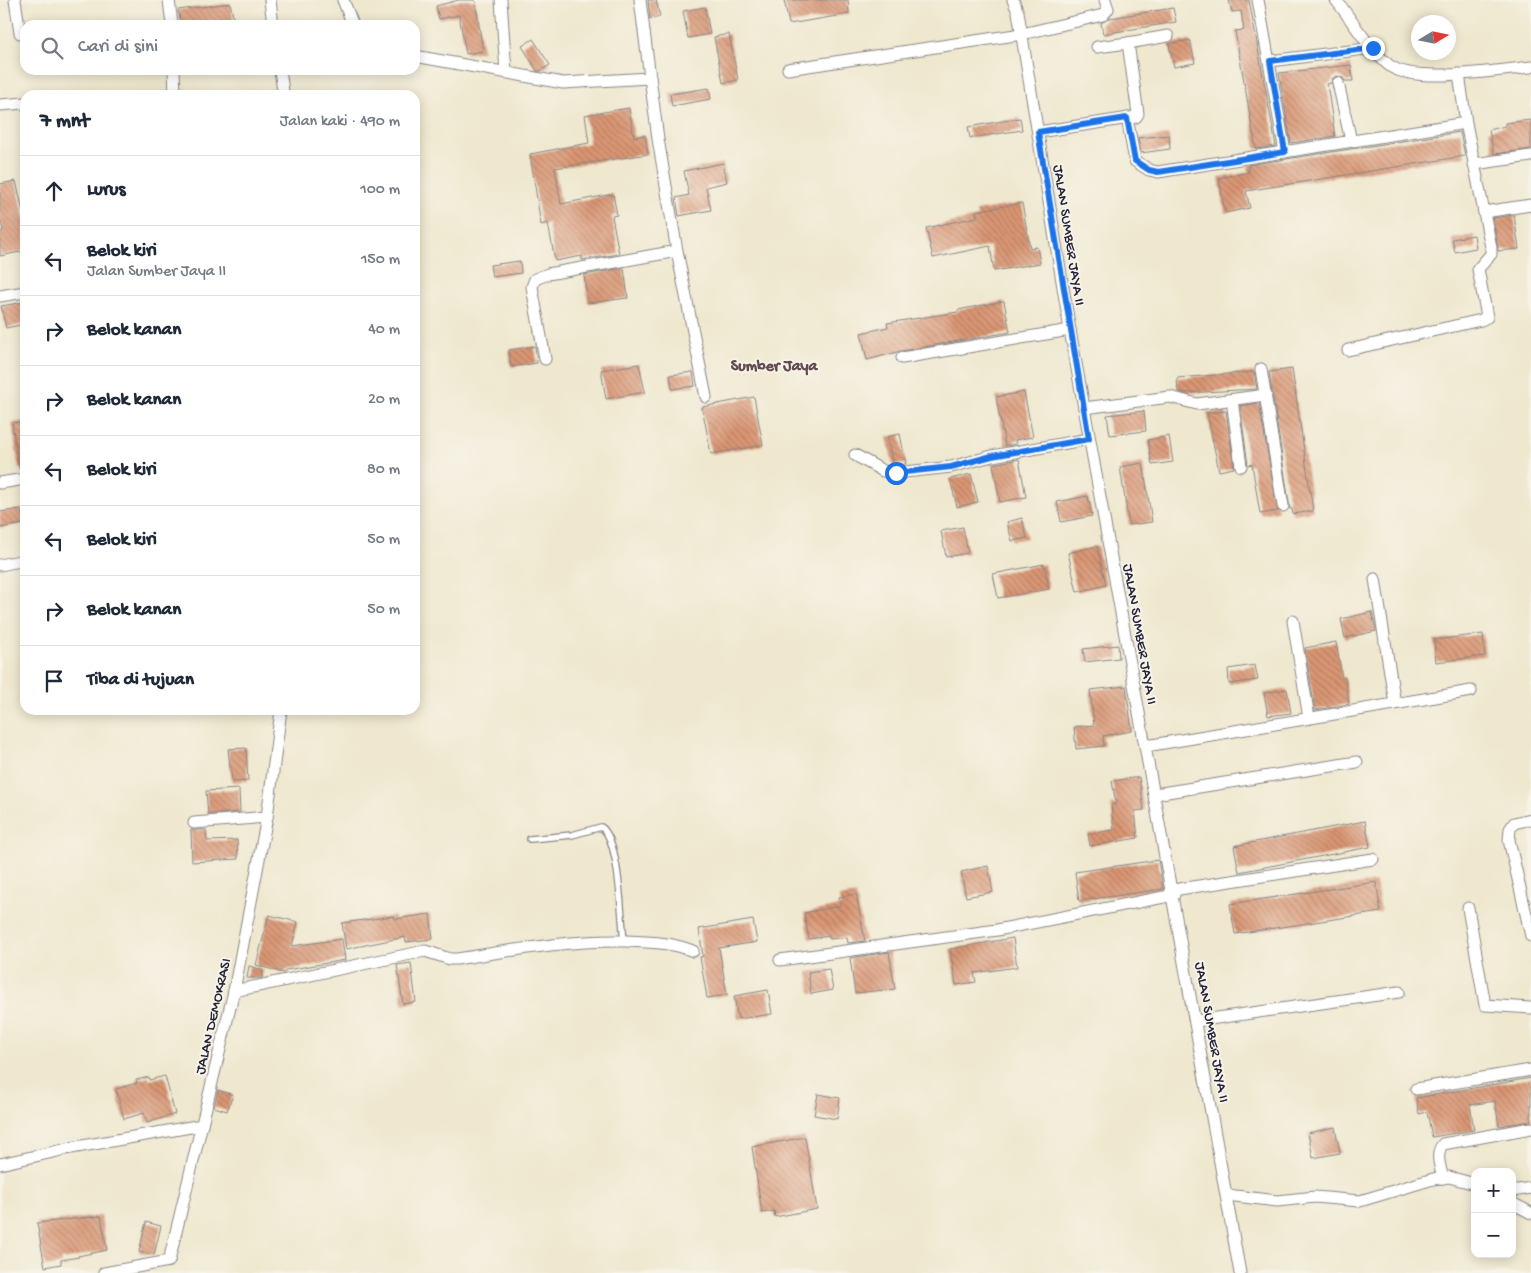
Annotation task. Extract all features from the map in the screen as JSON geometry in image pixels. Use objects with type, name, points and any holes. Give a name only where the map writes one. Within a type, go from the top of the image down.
[{"type":"street","points":[[15,0],[20,33]]},
{"type":"street","points":[[170,0],[172,20]]},
{"type":"street","points":[[270,0],[273,20]]},
{"type":"street","points":[[343,0],[351,20]]},
{"type":"street","points":[[501,0],[506,72]]},
{"type":"street","points":[[640,0],[677,251],[706,398]]},
{"type":"street","name":"JALAN SUMBER JAYA II","points":[[1012,0],[1018,12],[1022,34],[1089,439],[1173,893],[1240,1273]]},
{"type":"street","points":[[788,69],[1022,34],[1103,15],[1108,9],[1105,0]]},
{"type":"street","points":[[1258,0],[1285,152]]},
{"type":"street","points":[[1336,0],[1373,48],[1388,65],[1398,71],[1410,74],[1459,74],[1531,67]]},
{"type":"street","points":[[1098,47],[1168,36]]},
{"type":"street","points":[[1038,132],[1136,117],[1139,110],[1128,43]]},
{"type":"street","points":[[1270,61],[1373,48]]},
{"type":"street","points":[[420,57],[562,83],[650,78]]},
{"type":"street","points":[[1348,350],[1481,320],[1486,316],[1478,269],[1491,254],[1466,123],[1459,74]]},
{"type":"street","points":[[174,75],[175,90]]},
{"type":"street","points":[[281,75],[283,90]]},
{"type":"street","points":[[1338,83],[1351,141]]},
{"type":"street","points":[[0,105],[20,103]]},
{"type":"street","points":[[1127,118],[1135,161],[1149,170],[1170,171],[1466,123]]},
{"type":"street","points":[[1474,164],[1531,156]]},
{"type":"street","points":[[1484,212],[1531,205]]},
{"type":"street","points":[[545,359],[532,287],[535,279],[548,274],[677,251]]},
{"type":"street","points":[[0,296],[20,293]]},
{"type":"street","points":[[902,358],[1070,330]]},
{"type":"street","points":[[1261,369],[1283,506]]},
{"type":"street","points":[[1084,408],[1170,397],[1197,404],[1266,395]]},
{"type":"street","points":[[1232,400],[1241,466]]},
{"type":"street","points":[[856,455],[883,471],[896,473],[951,467],[992,456],[1089,439]]},
{"type":"street","points":[[0,483],[20,480]]},
{"type":"street","points":[[0,565],[20,561]]},
{"type":"street","points":[[1375,579],[1395,704]]},
{"type":"street","points":[[1294,621],[1309,718]]},
{"type":"street","points":[[1146,746],[1471,691]]},
{"type":"street","name":"JALAN DEMOKRASI","points":[[167,1273],[234,991],[267,817],[279,715]]},
{"type":"street","points":[[1155,794],[1357,762]]},
{"type":"street","points":[[194,823],[267,817]]},
{"type":"street","points":[[1531,819],[1514,824],[1510,829],[1509,840],[1531,936]]},
{"type":"street","points":[[780,960],[997,930],[1173,893],[1373,859]]},
{"type":"street","points":[[1468,908],[1485,1005],[1531,1008]]},
{"type":"street","points":[[234,991],[425,950],[450,959],[457,959],[553,944],[593,940],[666,943],[693,951]]},
{"type":"street","points":[[1196,1021],[1399,992]]},
{"type":"street","points":[[1416,1089],[1531,1070]]},
{"type":"street","points":[[0,1164],[71,1148],[202,1125]]},
{"type":"street","points":[[1443,1178],[1439,1150],[1443,1144],[1531,1128]]},
{"type":"street","points":[[1227,1195],[1277,1201],[1315,1197],[1360,1201],[1443,1178],[1462,1178],[1471,1182]]},
{"type":"street","points":[[1516,1190],[1531,1188]]},
{"type":"street","points":[[1516,1205],[1531,1213]]},
{"type":"street","points":[[104,1273],[169,1261]]},
{"type":"lane","points":[[530,839],[572,835],[601,827],[606,830],[612,844],[616,866],[624,941]]},
{"type":"building","points":[[459,0],[475,0],[483,51],[466,54],[459,15],[439,19],[436,6]]},
{"type":"building","points":[[648,0],[656,0],[660,17],[650,19]]},
{"type":"building","points":[[784,0],[848,0],[849,14],[789,24]]},
{"type":"building","points":[[1229,0],[1249,0],[1276,146],[1256,149],[1235,31],[1244,30],[1241,11],[1232,12]]},
{"type":"building","points":[[230,3],[234,20],[180,20],[178,10]]},
{"type":"building","points":[[705,7],[710,34],[688,38],[683,11]]},
{"type":"building","points":[[1173,8],[1176,22],[1103,34],[1101,23],[1110,18]]},
{"type":"building","points":[[729,34],[738,80],[723,83],[714,37]]},
{"type":"building","points":[[533,39],[550,65],[540,71],[537,71],[522,46]]},
{"type":"building","points":[[1190,40],[1195,63],[1174,67],[1169,44]]},
{"type":"building","points":[[1351,65],[1353,81],[1345,81],[1337,76],[1333,78],[1331,83],[1327,84],[1335,136],[1291,143],[1279,73]]},
{"type":"building","points":[[709,88],[711,99],[672,106],[670,94]]},
{"type":"building","points":[[629,108],[634,137],[645,135],[648,154],[555,168],[561,204],[613,194],[617,215],[612,216],[619,254],[582,260],[582,256],[555,261],[548,223],[541,225],[530,154],[589,143],[585,115]]},
{"type":"building","points":[[1020,118],[1022,130],[970,138],[968,127]]},
{"type":"building","points":[[1531,120],[1531,149],[1494,154],[1489,130],[1505,126],[1505,123]]},
{"type":"building","points":[[1460,132],[1465,156],[1246,191],[1250,208],[1225,213],[1219,178],[1249,172],[1248,165]]},
{"type":"building","points":[[1169,135],[1170,149],[1141,153],[1138,138]]},
{"type":"building","points":[[723,163],[727,182],[706,187],[711,210],[679,216],[676,198],[689,195],[684,171]]},
{"type":"building","points":[[16,181],[20,198],[20,252],[0,256],[0,232],[3,231],[0,217],[0,184]]},
{"type":"building","points":[[1022,203],[1030,248],[1037,247],[1040,263],[994,271],[990,246],[933,258],[926,228],[977,217],[976,211]]},
{"type":"building","points":[[1514,215],[1519,249],[1498,251],[1493,218]]},
{"type":"building","points":[[1474,235],[1476,248],[1455,252],[1452,239]]},
{"type":"building","points":[[520,261],[521,273],[492,277],[490,265]]},
{"type":"building","points":[[624,268],[628,298],[588,303],[584,275]]},
{"type":"building","points":[[1004,301],[1010,332],[901,351],[867,360],[861,333],[888,327],[887,323],[958,312],[958,310]]},
{"type":"building","points":[[20,303],[20,325],[6,328],[1,306]]},
{"type":"building","points":[[535,346],[537,363],[511,367],[509,350]]},
{"type":"building","points":[[639,364],[645,392],[606,399],[601,370]]},
{"type":"building","points":[[1292,369],[1313,511],[1293,514],[1292,509],[1290,509],[1269,372]]},
{"type":"building","points":[[693,372],[695,386],[672,389],[670,375]]},
{"type":"building","points":[[1254,372],[1257,389],[1185,393],[1178,391],[1177,378]]},
{"type":"building","points":[[1024,392],[1033,437],[1015,440],[1016,444],[1005,446],[996,397]]},
{"type":"building","points":[[754,397],[763,445],[711,454],[702,407]]},
{"type":"building","points":[[1259,403],[1278,511],[1260,514],[1252,464],[1248,465],[1240,406]]},
{"type":"building","points":[[1144,411],[1146,431],[1110,435],[1107,415]]},
{"type":"building","points":[[1226,411],[1234,468],[1219,471],[1207,413]]},
{"type":"building","points":[[20,422],[20,469],[19,469],[12,423]]},
{"type":"building","points":[[900,434],[906,464],[893,465],[887,437]]},
{"type":"building","points":[[1169,436],[1173,462],[1152,465],[1148,440]]},
{"type":"building","points":[[1019,459],[1026,497],[1000,502],[993,464]]},
{"type":"building","points":[[1143,463],[1152,522],[1129,525],[1120,467]]},
{"type":"building","points":[[971,474],[978,502],[957,507],[950,479]]},
{"type":"building","points":[[1088,496],[1092,516],[1061,522],[1057,502]]},
{"type":"building","points":[[20,509],[20,525],[0,528],[0,512]]},
{"type":"building","points":[[1022,518],[1027,538],[1012,541],[1007,522]]},
{"type":"building","points":[[963,527],[968,553],[946,557],[941,531]]},
{"type":"building","points":[[1097,546],[1106,585],[1077,592],[1068,553]]},
{"type":"building","points":[[1044,564],[1049,589],[998,598],[993,574]]},
{"type":"building","points":[[1372,612],[1376,631],[1345,638],[1341,619]]},
{"type":"building","points":[[1483,634],[1485,656],[1436,662],[1434,640]]},
{"type":"building","points":[[1336,642],[1342,678],[1345,677],[1349,704],[1315,710],[1305,648]]},
{"type":"building","points":[[1118,645],[1119,658],[1085,662],[1083,649]]},
{"type":"building","points":[[1255,665],[1258,680],[1229,684],[1228,669]]},
{"type":"building","points":[[1126,686],[1132,731],[1103,736],[1104,746],[1076,749],[1074,727],[1094,725],[1090,690]]},
{"type":"building","points":[[1287,689],[1291,713],[1268,716],[1264,693]]},
{"type":"building","points":[[246,748],[248,781],[232,782],[228,749]]},
{"type":"building","points":[[1139,777],[1144,810],[1135,811],[1138,838],[1090,846],[1088,834],[1114,830],[1111,805],[1116,804],[1112,781]]},
{"type":"building","points":[[239,789],[240,812],[208,814],[206,791]]},
{"type":"building","points":[[1365,821],[1370,847],[1239,872],[1234,846]]},
{"type":"building","points":[[191,830],[206,830],[207,841],[237,840],[238,859],[192,862]]},
{"type":"building","points":[[1158,860],[1163,889],[1079,901],[1075,872]]},
{"type":"building","points":[[988,866],[993,892],[966,897],[961,872]]},
{"type":"building","points":[[1376,882],[1381,912],[1235,934],[1230,904]]},
{"type":"building","points":[[856,894],[865,941],[848,943],[847,937],[830,939],[829,936],[809,939],[804,913],[840,906],[839,897]]},
{"type":"building","points":[[430,914],[433,939],[406,942],[405,937],[346,949],[342,923],[394,916],[395,919]]},
{"type":"building","points":[[269,915],[298,922],[292,946],[342,939],[345,960],[286,970],[284,973],[256,965]]},
{"type":"building","points":[[753,920],[757,942],[719,948],[727,995],[707,998],[700,957],[703,956],[699,929]]},
{"type":"building","points":[[1013,938],[1017,967],[974,973],[976,982],[956,985],[950,949]]},
{"type":"building","points":[[889,952],[895,989],[855,993],[850,958]]},
{"type":"building","points":[[411,963],[416,1002],[403,1004],[397,965]]},
{"type":"building","points":[[249,966],[263,970],[262,978],[247,978]]},
{"type":"building","points":[[829,969],[833,990],[811,994],[808,972]]},
{"type":"building","points":[[768,990],[772,1014],[738,1019],[734,996]]},
{"type":"building","points":[[165,1076],[175,1114],[147,1123],[144,1113],[124,1119],[116,1089],[137,1083],[136,1080],[149,1077],[149,1080]]},
{"type":"building","points":[[1531,1078],[1531,1121],[1499,1126],[1495,1101],[1470,1105],[1474,1130],[1432,1137],[1427,1112],[1419,1114],[1416,1098]]},
{"type":"building","points":[[218,1090],[233,1095],[227,1111],[214,1107]]},
{"type":"building","points":[[818,1094],[840,1098],[837,1119],[814,1115]]},
{"type":"building","points":[[1335,1127],[1340,1153],[1313,1158],[1308,1133]]},
{"type":"building","points":[[805,1137],[817,1209],[775,1217],[774,1211],[762,1213],[752,1147]]},
{"type":"building","points":[[101,1216],[107,1250],[61,1260],[61,1264],[45,1267],[37,1223]]},
{"type":"building","points":[[146,1222],[161,1226],[154,1255],[139,1252]]},
{"type":"district","name":"Sumber Jaya","points":[[774,364]]},
{"type":"route","points":[[896,473],[951,467],[992,456],[1089,439],[1038,132],[1127,118],[1135,161],[1149,170],[1158,172],[1285,152],[1270,61],[1373,48]]}]
